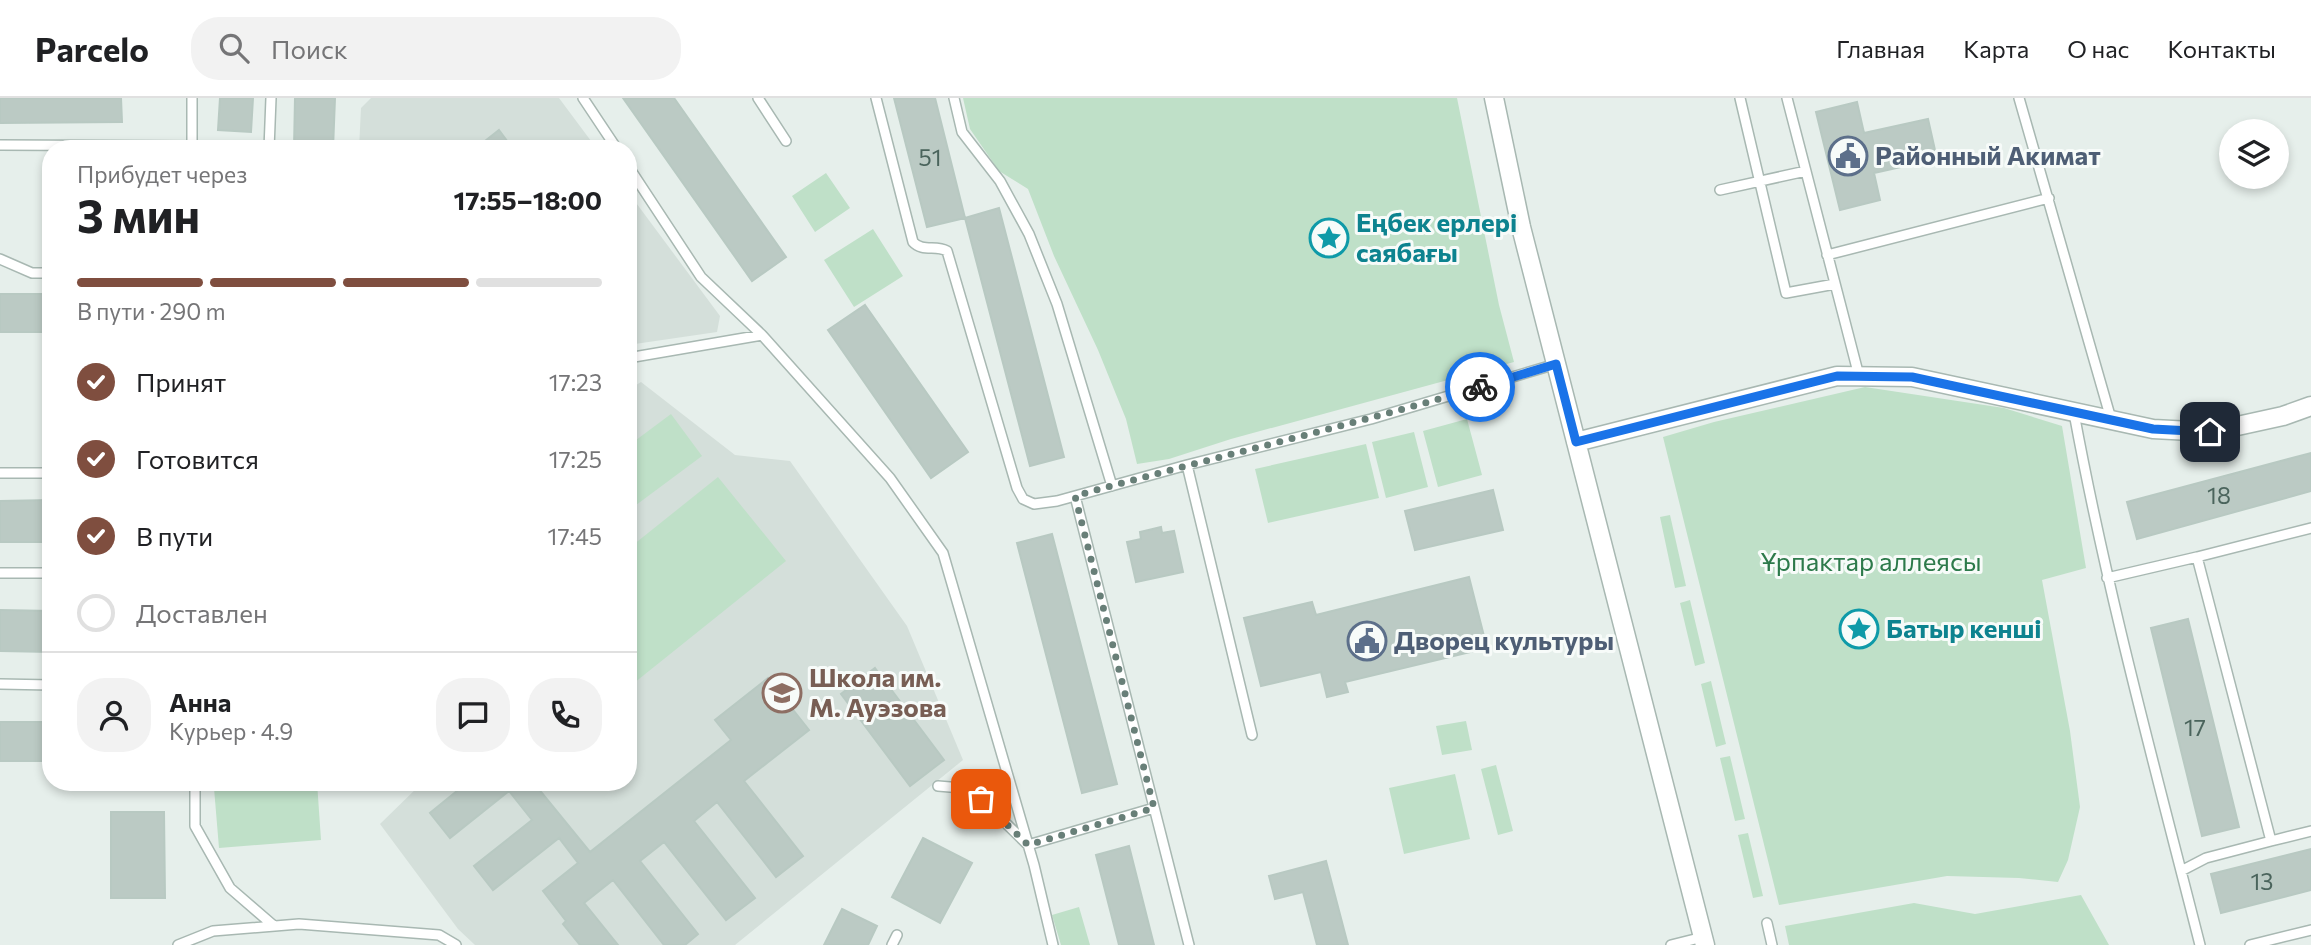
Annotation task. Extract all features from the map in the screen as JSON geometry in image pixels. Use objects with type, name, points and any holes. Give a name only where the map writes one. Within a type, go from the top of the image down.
[{"type":"street","points":[[1494,98],[1521,227],[1704,941]]},
{"type":"street","points":[[1576,442],[1837,376],[1912,377],[2153,429],[2210,432],[2283,416],[2311,406]]},
{"type":"lane","points":[[192,98],[192,140]]},
{"type":"lane","points":[[269,140],[271,98]]},
{"type":"lane","points":[[583,98],[611,140]]},
{"type":"lane","points":[[758,98],[786,141]]},
{"type":"lane","points":[[876,98],[913,242],[922,248],[939,247],[947,251],[1017,488],[1024,499],[1034,504],[1075,496],[1371,419],[1556,364]]},
{"type":"lane","points":[[954,98],[962,132],[1000,181],[1029,234],[1058,304],[1112,486]]},
{"type":"lane","points":[[1740,98],[1786,293],[1835,284]]},
{"type":"lane","points":[[1787,98],[1859,376]]},
{"type":"lane","points":[[2019,98],[2112,421]]},
{"type":"lane","points":[[0,145],[42,145]]},
{"type":"lane","points":[[1720,190],[1806,171]]},
{"type":"lane","points":[[637,180],[701,277],[762,335],[890,478],[943,553],[1028,845],[1053,945]]},
{"type":"lane","points":[[1828,256],[2049,198]]},
{"type":"lane","points":[[0,259],[32,273],[42,273]]},
{"type":"lane","points":[[637,356],[762,335]]},
{"type":"lane","points":[[2074,413],[2091,509],[2107,578],[2200,945]]},
{"type":"lane","points":[[1187,465],[1252,735]]},
{"type":"lane","points":[[0,473],[42,473]]},
{"type":"lane","points":[[1075,496],[1189,945]]},
{"type":"lane","points":[[2107,578],[2311,528]]},
{"type":"lane","points":[[2197,557],[2270,841]]},
{"type":"lane","points":[[0,572],[42,573]]},
{"type":"lane","points":[[0,684],[42,685]]},
{"type":"lane","points":[[938,786],[962,788],[981,799],[1028,845]]},
{"type":"lane","points":[[195,791],[195,826],[230,888],[274,926]]},
{"type":"lane","points":[[1028,845],[1154,808]]},
{"type":"lane","points":[[2181,871],[2206,859],[2311,831]]},
{"type":"lane","points":[[178,945],[212,931],[299,923],[439,935],[456,945]]},
{"type":"lane","points":[[1767,923],[1772,945]]},
{"type":"lane","points":[[2250,945],[2311,930]]},
{"type":"lane","points":[[892,945],[897,935]]},
{"type":"lane","points":[[1671,945],[1704,941]]},
{"type":"shaded area","points":[[371,98],[559,98],[590,140],[359,140],[361,108]]},
{"type":"shaded area","points":[[637,204],[720,316],[717,332],[637,344]]},
{"type":"shaded area","name":"Школа им. М. Ауэзова","points":[[641,382],[735,455],[790,461],[907,626],[963,760],[735,945],[475,945],[458,929],[380,824],[414,791],[637,791],[637,384]]},
{"type":"green space","points":[[963,98],[1457,98],[1499,305],[1514,362],[1231,439],[1169,459],[1137,464],[1126,419],[1098,350],[1054,256],[1028,189],[999,171],[970,129]]},
{"type":"green space","points":[[826,173],[850,208],[815,232],[792,196]]},
{"type":"green space","points":[[873,229],[903,276],[854,307],[824,260]]},
{"type":"green space","name":"Ұрпактар аллеясы","points":[[1865,387],[2004,408],[2062,426],[2086,568],[2042,580],[2070,731],[2080,807],[2068,860],[2058,882],[1947,876],[1779,905],[1663,437],[1714,422]]},
{"type":"green space","points":[[671,414],[702,456],[637,504],[637,439]]},
{"type":"green space","points":[[1467,419],[1482,475],[1438,487],[1423,431]]},
{"type":"green space","points":[[1414,432],[1428,487],[1386,498],[1372,442]]},
{"type":"green space","points":[[1366,444],[1379,498],[1268,523],[1255,469]]},
{"type":"green space","points":[[718,477],[786,561],[637,681],[637,542]]},
{"type":"green space","points":[[1670,515],[1686,586],[1675,588],[1660,517]]},
{"type":"green space","points":[[1690,600],[1705,663],[1695,666],[1680,603]]},
{"type":"green space","points":[[1711,681],[1726,744],[1716,747],[1701,684]]},
{"type":"green space","points":[[1466,721],[1472,750],[1442,755],[1436,726]]},
{"type":"green space","points":[[1730,756],[1745,819],[1735,821],[1720,758]]},
{"type":"green space","points":[[1496,765],[1513,831],[1498,835],[1481,769]]},
{"type":"green space","points":[[1455,774],[1470,839],[1404,854],[1389,788]]},
{"type":"green space","points":[[214,791],[318,791],[321,840],[219,848]]},
{"type":"green space","points":[[1748,833],[1763,896],[1753,898],[1738,835]]},
{"type":"green space","points":[[2081,895],[2109,945],[1789,945],[1785,926],[1914,903],[1975,914]]},
{"type":"green space","points":[[1079,907],[1090,945],[1061,945],[1052,915]]},
{"type":"building","points":[[0,98],[121,98],[122,122],[0,123]]},
{"type":"building","points":[[220,98],[253,98],[251,132],[218,130]]},
{"type":"building","points":[[295,98],[335,98],[333,140],[294,140]]},
{"type":"building","points":[[623,98],[674,98],[786,257],[752,281]]},
{"type":"building","points":[[894,98],[935,98],[965,218],[927,227]]},
{"type":"building","name":"Районный Акимат","points":[[1857,102],[1864,133],[1928,119],[1937,159],[1874,173],[1880,200],[1840,210],[1816,112]]},
{"type":"building","points":[[499,130],[506,140],[486,140]]},
{"type":"building","points":[[999,208],[1064,457],[1030,466],[965,218]]},
{"type":"building","points":[[0,294],[42,294],[42,332],[0,332]]},
{"type":"building","points":[[865,305],[968,452],[931,478],[828,330]]},
{"type":"building","points":[[2311,453],[2311,491],[2137,539],[2127,502]]},
{"type":"building","points":[[1493,490],[1503,530],[1415,550],[1405,511]]},
{"type":"building","points":[[42,500],[42,542],[0,542],[0,501]]},
{"type":"building","points":[[1161,527],[1162,533],[1174,531],[1183,572],[1136,582],[1127,542],[1141,539],[1140,532]]},
{"type":"building","points":[[1052,534],[1117,784],[1082,793],[1017,543]]},
{"type":"building","name":"Дворец культуры","points":[[1469,577],[1487,648],[1345,682],[1348,692],[1327,697],[1321,672],[1261,686],[1244,618],[1312,602],[1316,615]]},
{"type":"building","points":[[0,610],[42,611],[42,652],[0,651]]},
{"type":"building","points":[[2188,619],[2239,827],[2202,836],[2151,628]]},
{"type":"building","points":[[875,668],[944,760],[910,786],[841,694]]},
{"type":"building","points":[[768,678],[809,730],[744,781],[803,856],[776,877],[717,802],[694,821],[755,898],[726,920],[664,842],[640,861],[698,934],[685,945],[664,945],[613,880],[584,903],[618,945],[580,945],[563,924],[566,921],[543,891],[578,863],[559,838],[493,890],[474,866],[532,820],[509,791],[540,791],[590,852],[731,740],[715,720]]},
{"type":"building","points":[[0,722],[42,722],[42,761],[0,761]]},
{"type":"building","points":[[457,791],[509,791],[450,838],[430,813]]},
{"type":"building","points":[[111,812],[164,812],[165,898],[111,898]]},
{"type":"building","points":[[923,838],[972,863],[940,923],[892,897]]},
{"type":"building","points":[[1129,846],[1154,945],[1119,945],[1096,855]]},
{"type":"building","points":[[2311,849],[2311,890],[2221,913],[2211,874]]},
{"type":"building","points":[[1326,861],[1348,945],[1317,945],[1303,892],[1275,899],[1269,876]]},
{"type":"building","points":[[842,909],[877,926],[868,945],[824,945]]},
{"type":"way so far","points":[[981,799],[1028,845],[1154,808],[1075,496],[1371,419],[1480,387]]},
{"type":"place","name":"Районный Акимат","points":[[1848,156]]},
{"type":"place","name":"Еңбек ерлері саябағы","points":[[1329,238]]},
{"type":"place","name":"Батыр кенші","points":[[1859,629]]},
{"type":"place","name":"Дворец культуры","points":[[1367,641]]},
{"type":"place","name":"Школа им. М. Ауэзова","points":[[782,693]]},
{"type":"route","points":[[1480,387],[1556,364],[1576,442],[1837,376],[1912,377],[2153,429],[2210,432]]}]
